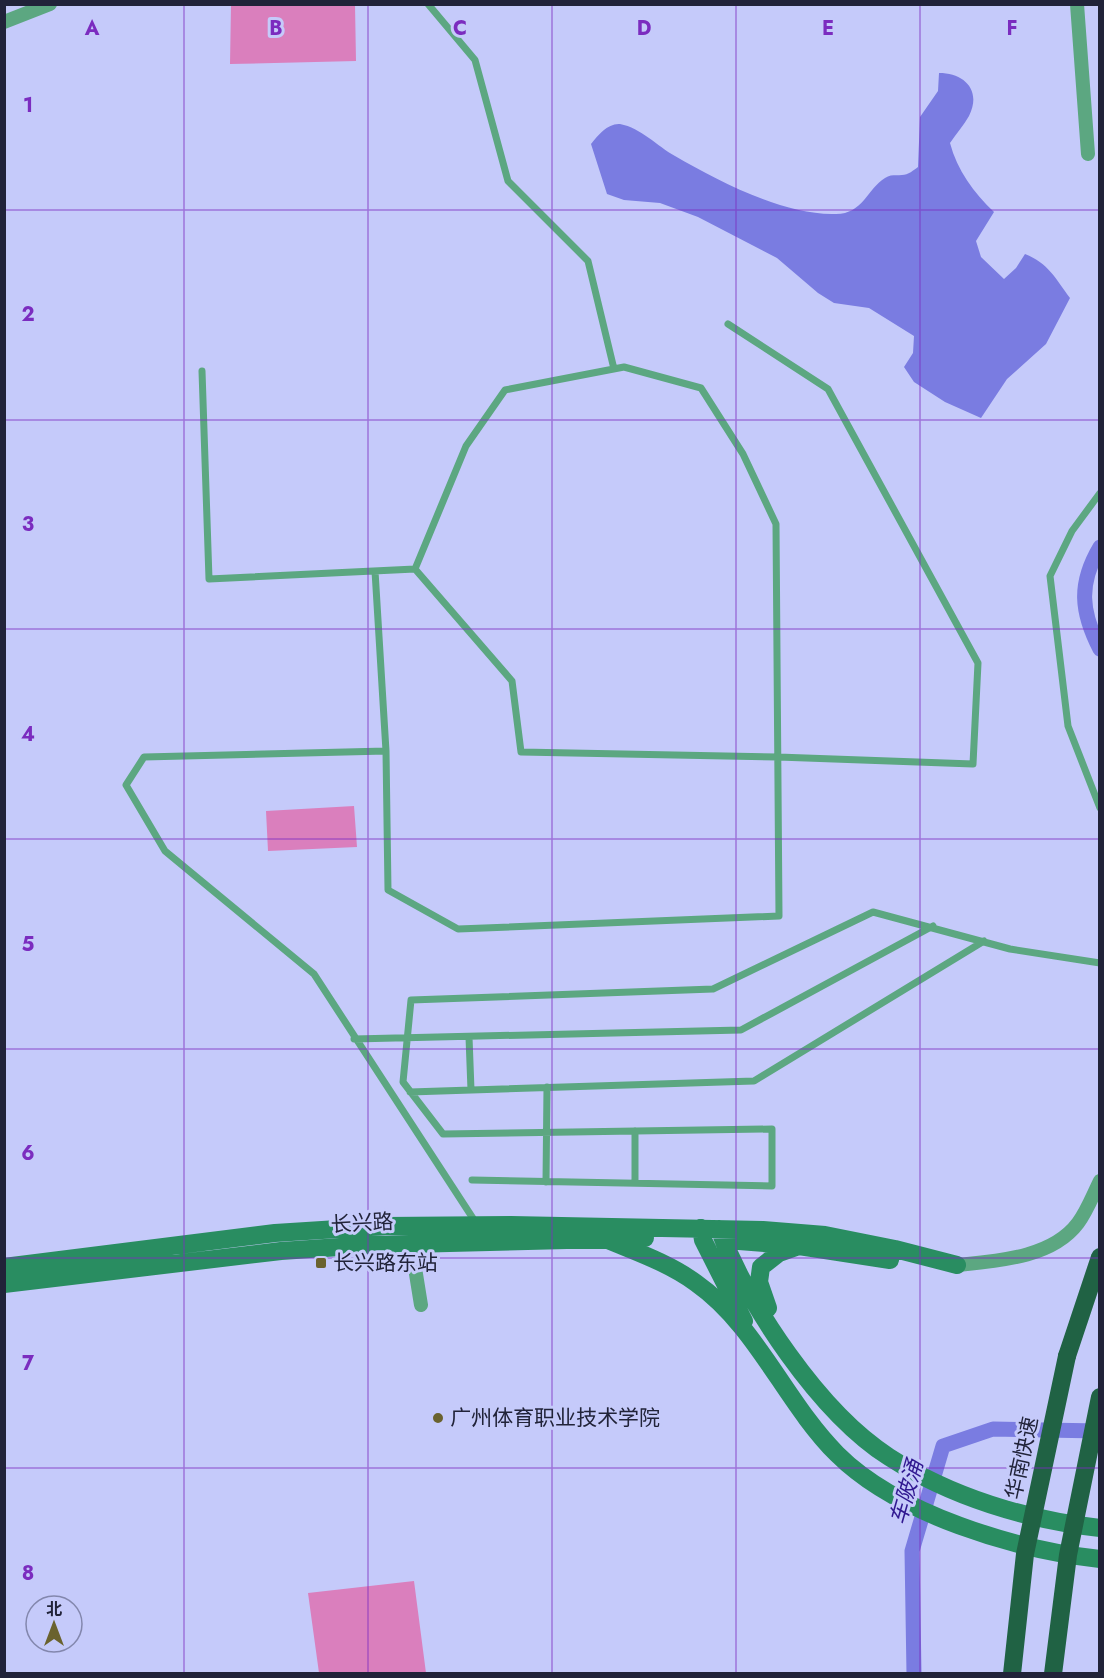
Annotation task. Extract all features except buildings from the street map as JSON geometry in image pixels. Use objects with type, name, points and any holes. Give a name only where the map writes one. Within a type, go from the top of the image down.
[{"type":"highway","name":"华南快速","points":[[1012,1674],[1026,1554],[1067,1356],[1100,1257]]},
{"type":"highway","points":[[1053,1674],[1068,1555],[1100,1397]]},
{"type":"street","points":[[4,22],[50,4]]},
{"type":"street","points":[[1077,4],[1088,154]]},
{"type":"street","points":[[722,1234],[910,1262],[957,1265],[1018,1257],[1064,1237],[1078,1223],[1100,1181]]},
{"type":"street","name":"长兴路","points":[[4,1268],[275,1233],[385,1226],[608,1241],[634,1237],[702,1234]]},
{"type":"street","name":"长兴路","points":[[4,1284],[281,1251],[411,1243],[479,1234],[722,1234]]},
{"type":"street","points":[[702,1234],[758,1349]]},
{"type":"street","points":[[722,1234],[825,1235],[895,1249],[957,1265]]},
{"type":"street","points":[[722,1234],[731,1259],[773,1330],[809,1379],[841,1417],[888,1456],[937,1482],[1018,1514],[1100,1528]]},
{"type":"street","points":[[608,1241],[662,1263],[696,1283],[730,1312],[784,1389],[837,1454],[873,1483],[903,1502],[938,1517],[1007,1540],[1055,1552],[1100,1559]]},
{"type":"street","points":[[411,1243],[421,1305]]},
{"type":"street","points":[[773,1330],[767,1300],[759,1282],[761,1267],[779,1253],[799,1246]]},
{"type":"lane","points":[[428,4],[476,60],[508,181],[588,261],[614,369]]},
{"type":"lane","points":[[415,569],[512,681],[520,752],[778,757],[973,764],[978,663],[828,389],[728,324]]},
{"type":"lane","points":[[375,571],[386,751],[388,890],[458,929],[779,916],[776,524],[743,454],[701,388],[624,367],[505,390],[466,447],[415,569]]},
{"type":"lane","points":[[202,371],[209,579],[415,569]]},
{"type":"lane","points":[[1100,493],[1072,531],[1050,576],[1068,726],[1100,808]]},
{"type":"lane","points":[[386,751],[144,757],[126,785],[165,851],[314,974],[479,1234]]},
{"type":"lane","points":[[472,1180],[772,1186],[772,1130],[443,1134],[403,1082],[411,1000],[713,989],[873,912],[933,926],[1010,949],[1100,963]]},
{"type":"lane","points":[[354,1039],[741,1030],[933,926]]},
{"type":"lane","points":[[410,1092],[754,1081],[984,941]]},
{"type":"lane","points":[[469,1037],[471,1090]]},
{"type":"lane","points":[[546,1182],[547,1088]]},
{"type":"lane","points":[[635,1131],[635,1183]]},
{"type":"shaded area","points":[[231,5],[355,5],[356,61],[230,64]]},
{"type":"shaded area","points":[[939,73],[956,76],[963,80],[972,91],[972,107],[969,116],[950,143],[967,180],[994,212],[976,241],[981,257],[1004,279],[1016,268],[1025,254],[1046,267],[1070,298],[1046,344],[1007,379],[981,418],[945,402],[914,382],[904,367],[913,353],[914,336],[869,308],[834,303],[818,293],[777,258],[698,217],[660,203],[624,200],[607,194],[591,144],[607,128],[616,124],[628,126],[692,166],[752,195],[795,209],[816,213],[845,213],[859,206],[885,178],[906,174],[918,167],[920,117],[938,91]]},
{"type":"shaded area","points":[[354,806],[357,847],[268,851],[266,811]]},
{"type":"shaded area","points":[[414,1581],[426,1673],[319,1673],[308,1593]]},
{"type":"waterway","points":[[1100,547],[1093,560],[1085,586],[1089,623],[1100,649]]},
{"type":"waterway","name":"车陂涌","points":[[914,1674],[912,1551],[943,1446],[993,1429],[1100,1431]]},
{"type":"place","name":"长兴路东站","points":[[321,1263]]},
{"type":"place","name":"广州体育职业技术学院","points":[[438,1418]]}]
